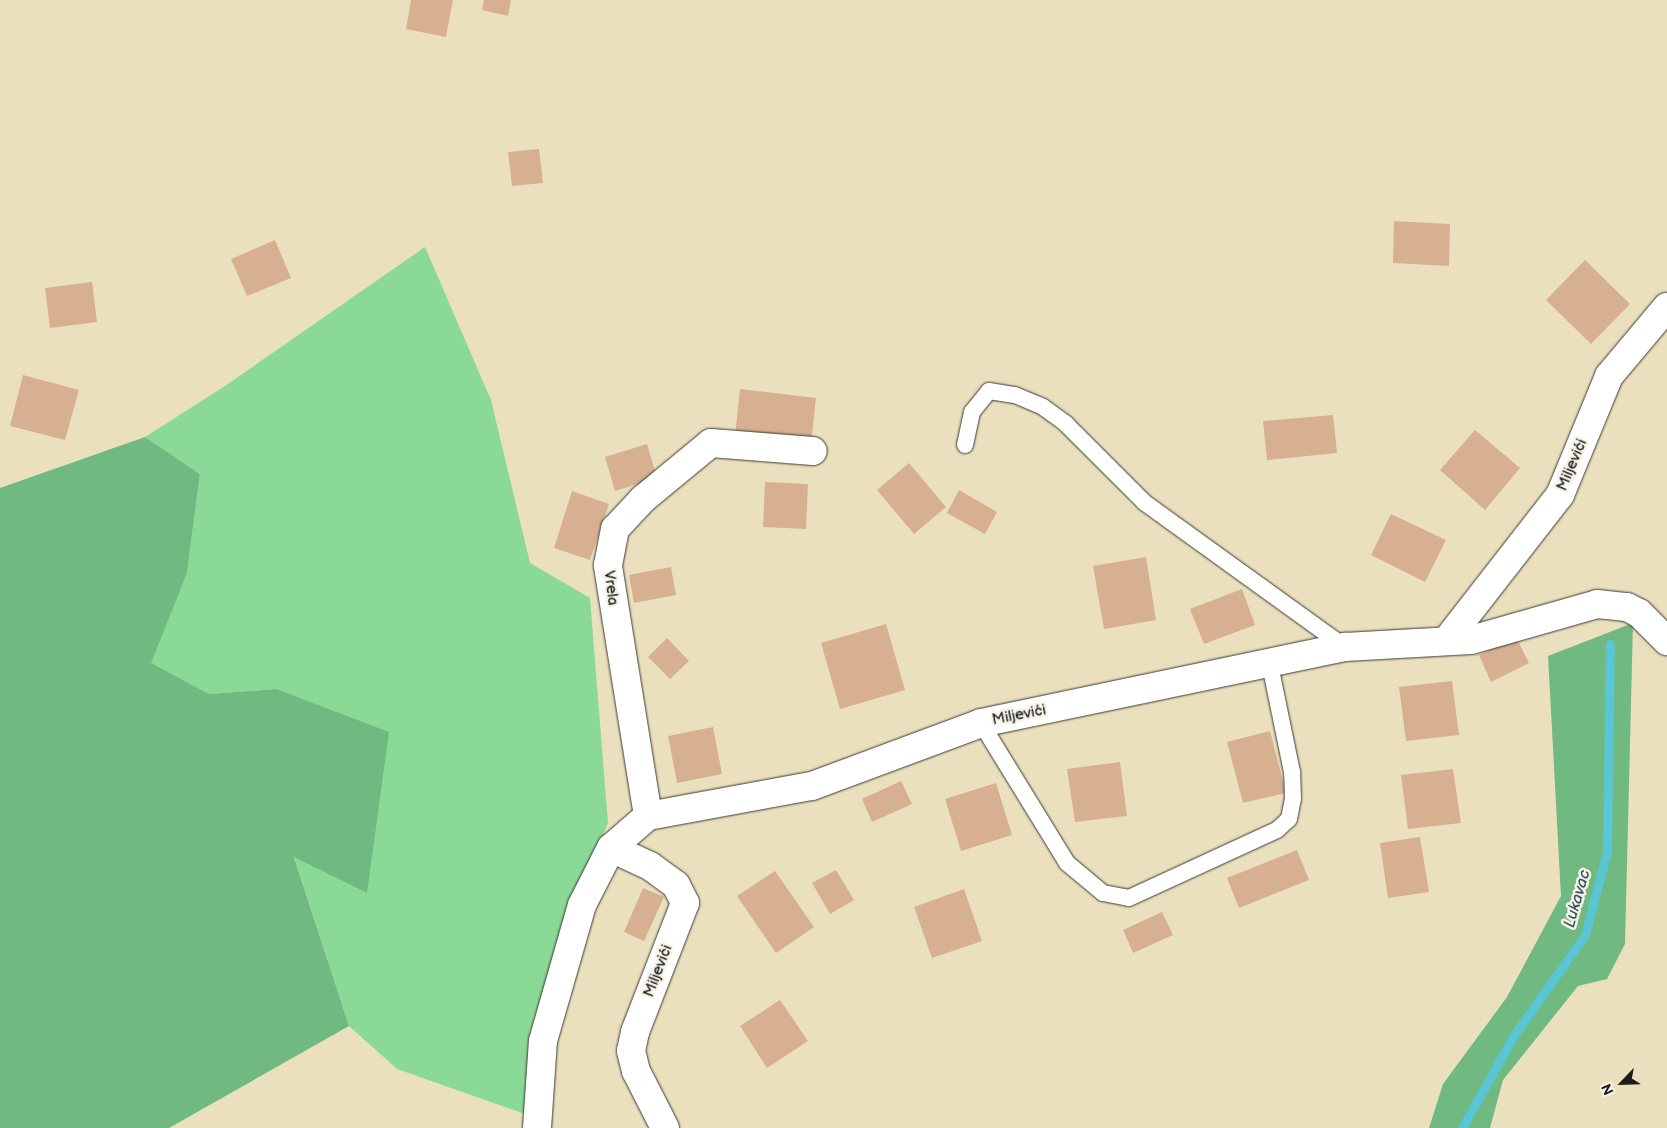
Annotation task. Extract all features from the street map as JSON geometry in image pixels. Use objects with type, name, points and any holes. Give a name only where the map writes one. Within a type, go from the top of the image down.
[{"type":"street","name":"Miljevići","points":[[1447,640],[1560,495],[1609,376],[1667,308]]},
{"type":"street","name":"Vrela","points":[[648,816],[608,565],[615,529],[650,493],[711,443],[813,451]]},
{"type":"street","name":"Miljevići","points":[[648,816],[812,786],[982,723],[1346,648],[1447,640],[1471,640],[1597,604],[1627,607],[1639,613],[1667,641]]},
{"type":"street","points":[[537,1128],[543,1041],[582,906],[611,848],[648,816]]},
{"type":"street","name":"Miljevići","points":[[611,848],[650,866],[676,885],[686,902],[635,1032],[631,1052],[636,1071],[665,1128]]},
{"type":"lane","points":[[965,445],[972,412],[989,391],[1015,395],[1043,407],[1066,424],[1145,503],[1346,648]]},
{"type":"lane","points":[[982,723],[1067,862],[1102,893],[1129,898],[1277,830],[1289,819],[1293,798],[1292,772],[1270,665]]},
{"type":"green space","points":[[425,247],[491,400],[530,563],[590,598],[608,823],[552,963],[532,1028],[528,1115],[397,1069],[349,1026],[294,856],[367,893],[276,689],[209,694],[150,663],[187,573],[200,474],[145,437],[225,386]]},
{"type":"green space","points":[[145,437],[200,474],[187,573],[151,663],[209,694],[276,689],[389,732],[367,893],[294,857],[349,1026],[169,1128],[0,1128],[0,488]]},
{"type":"green space","points":[[1633,623],[1625,944],[1607,979],[1578,986],[1503,1080],[1490,1128],[1429,1128],[1443,1084],[1507,997],[1561,896],[1548,656]]},
{"type":"building","points":[[411,0],[453,0],[446,37],[406,29]]},
{"type":"building","points":[[484,0],[511,0],[508,16],[482,10]]},
{"type":"building","points":[[539,149],[543,183],[512,186],[508,152]]},
{"type":"building","points":[[1394,221],[1450,224],[1449,266],[1393,263]]},
{"type":"building","points":[[275,240],[291,278],[247,296],[231,259]]},
{"type":"building","points":[[1585,260],[1630,304],[1591,344],[1546,300]]},
{"type":"building","points":[[92,282],[97,322],[50,328],[45,288]]},
{"type":"building","points":[[23,375],[79,390],[65,440],[10,426]]},
{"type":"building","points":[[740,389],[816,398],[811,444],[735,436]]},
{"type":"building","points":[[1333,415],[1337,453],[1267,460],[1263,421]]},
{"type":"building","points":[[1475,430],[1520,468],[1485,510],[1440,470]]},
{"type":"building","points":[[647,444],[657,478],[615,491],[605,457]]},
{"type":"building","points":[[909,463],[946,507],[914,534],[877,490]]},
{"type":"building","points":[[765,482],[808,484],[806,529],[763,527]]},
{"type":"building","points":[[959,490],[997,512],[985,534],[947,513]]},
{"type":"building","points":[[572,491],[609,504],[590,560],[554,548]]},
{"type":"building","points":[[1391,514],[1446,540],[1425,582],[1371,555]]},
{"type":"building","points":[[1146,557],[1156,620],[1104,629],[1093,566]]},
{"type":"building","points":[[671,567],[676,595],[634,603],[629,575]]},
{"type":"building","points":[[1242,589],[1255,625],[1204,644],[1190,609]]},
{"type":"building","points":[[886,624],[905,690],[840,709],[821,643]]},
{"type":"building","points":[[1516,637],[1529,663],[1491,682],[1479,655]]},
{"type":"building","points":[[667,638],[689,661],[670,679],[648,657]]},
{"type":"building","points":[[1452,681],[1459,735],[1406,741],[1399,687]]},
{"type":"building","points":[[713,727],[722,774],[677,783],[668,736]]},
{"type":"building","points":[[1270,731],[1286,793],[1243,803],[1227,742]]},
{"type":"building","points":[[1120,762],[1127,816],[1075,822],[1067,769]]},
{"type":"building","points":[[1453,769],[1461,823],[1408,829],[1401,775]]},
{"type":"building","points":[[901,781],[912,804],[872,822],[862,799]]},
{"type":"building","points":[[996,783],[1012,835],[961,851],[945,799]]},
{"type":"building","points":[[1420,837],[1429,892],[1388,898],[1380,843]]},
{"type":"building","points":[[1297,850],[1309,880],[1239,908],[1227,878]]},
{"type":"building","points":[[836,870],[854,900],[830,914],[812,883]]},
{"type":"building","points":[[775,871],[814,927],[776,953],[737,896]]},
{"type":"building","points":[[643,888],[664,897],[644,941],[624,932]]},
{"type":"building","points":[[964,889],[982,941],[932,958],[914,907]]},
{"type":"building","points":[[1162,912],[1173,935],[1133,953],[1123,930]]},
{"type":"building","points":[[780,1000],[808,1041],[767,1068],[740,1026]]},
{"type":"waterway","name":"Lukavac","points":[[1462,1128],[1514,1035],[1585,935],[1607,851],[1610,644]]}]
